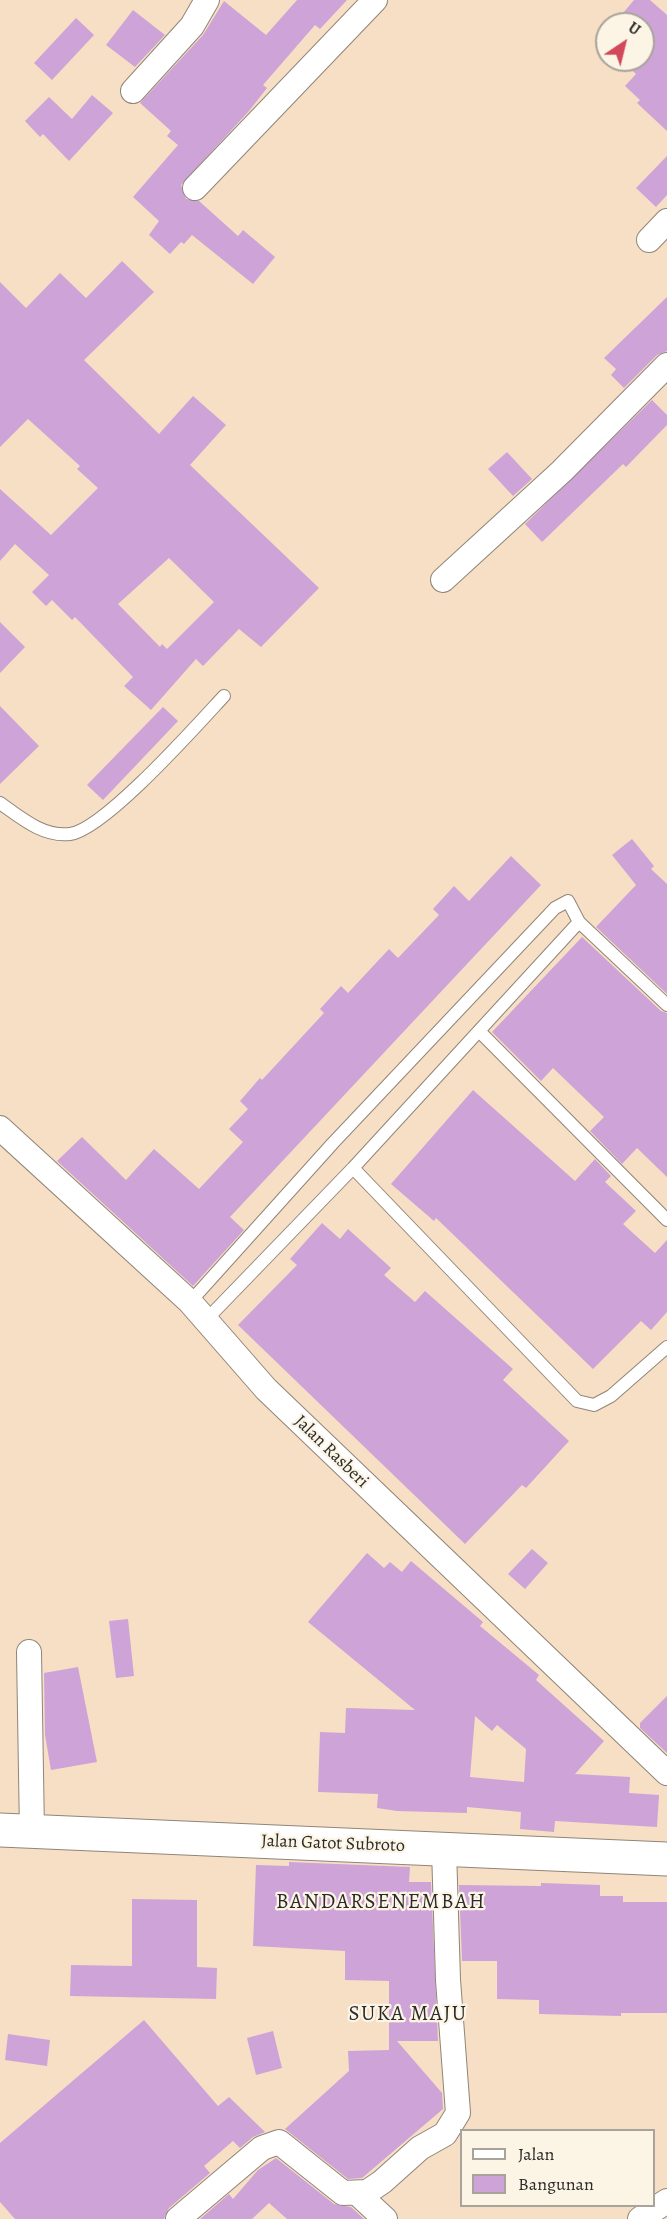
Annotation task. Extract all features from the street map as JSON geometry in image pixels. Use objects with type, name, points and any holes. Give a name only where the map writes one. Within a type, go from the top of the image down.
[{"type":"main road","name":"Jalan Gatot Subroto","points":[[0,1830],[667,1859]]},
{"type":"street","points":[[133,91],[192,26],[207,0]]},
{"type":"street","points":[[195,188],[375,0]]},
{"type":"street","points":[[649,240],[667,221]]},
{"type":"street","points":[[443,580],[562,471],[667,365]]},
{"type":"street","name":"Jalan Rasberi","points":[[0,1128],[198,1311],[266,1389],[667,1773]]},
{"type":"street","points":[[29,1652],[32,1833]]},
{"type":"street","points":[[178,2219],[262,2148],[279,2142],[343,2193],[357,2193],[368,2192],[420,2148],[445,2134],[458,2113],[448,1980],[444,1849]]},
{"type":"street","points":[[357,2193],[385,2219]]},
{"type":"street","points":[[640,2219],[667,2201]]},
{"type":"lane","points":[[0,803],[28,824],[51,833],[82,831],[152,773],[224,696]]},
{"type":"lane","points":[[198,1311],[333,1143],[555,908],[568,900],[579,922],[667,1005]]},
{"type":"lane","points":[[198,1311],[353,1168],[579,922]]},
{"type":"lane","points":[[480,1032],[667,1220]]},
{"type":"lane","points":[[353,1168],[577,1401],[594,1405],[611,1396],[667,1347]]},
{"type":"building","points":[[297,0],[347,0],[320,29],[315,25],[263,85],[267,88],[249,111],[181,185],[186,199],[199,201],[238,236],[243,230],[275,257],[253,284],[192,235],[184,244],[181,242],[170,254],[149,235],[159,221],[133,197],[178,145],[167,136],[171,131],[140,103],[203,35],[224,1],[266,35]]},
{"type":"building","points":[[634,0],[650,0],[667,15],[667,131],[637,103],[640,100],[625,86],[636,74],[634,72],[655,72],[655,12],[624,12]]},
{"type":"building","points":[[133,10],[165,35],[135,67],[106,45]]},
{"type":"building","points":[[76,18],[94,35],[52,80],[34,63]]},
{"type":"building","points":[[92,95],[113,113],[69,161],[43,134],[40,137],[25,121],[49,97],[72,119]]},
{"type":"building","points":[[667,156],[667,195],[656,207],[636,188]]},
{"type":"building","points":[[122,261],[154,292],[84,360],[159,434],[193,396],[226,425],[190,465],[319,588],[261,647],[239,629],[203,666],[196,659],[151,710],[124,686],[133,677],[75,617],[72,620],[52,600],[46,606],[32,592],[49,575],[15,544],[0,561],[0,489],[51,535],[98,488],[77,469],[80,466],[28,419],[0,447],[0,282],[26,308],[60,273],[86,298]],"holes":[[[169,558],[214,602],[167,649],[162,644],[160,647],[118,604]]]},
{"type":"building","points":[[667,297],[667,351],[657,355],[624,388],[611,375],[616,369],[604,358]]},
{"type":"building","points":[[652,400],[667,415],[667,425],[626,467],[623,464],[542,542],[525,524]]},
{"type":"building","points":[[507,452],[532,479],[513,496],[488,469]]},
{"type":"building","points":[[0,622],[25,647],[0,673]]},
{"type":"building","points":[[0,706],[39,746],[0,784]]},
{"type":"building","points":[[163,707],[178,721],[103,800],[87,785]]},
{"type":"building","points":[[632,839],[654,866],[651,869],[667,884],[667,994],[596,927],[636,885],[612,855]]},
{"type":"building","points":[[511,856],[541,885],[230,1217],[244,1230],[193,1286],[57,1161],[82,1137],[126,1180],[154,1149],[199,1189],[243,1142],[229,1129],[248,1109],[240,1101],[324,1013],[320,1009],[341,986],[348,993],[389,949],[398,958],[439,915],[433,909],[454,886],[469,901]]},
{"type":"building","points":[[582,937],[661,1011],[667,1013],[667,1177],[637,1148],[622,1164],[590,1131],[604,1117],[553,1068],[541,1081],[492,1032]]},
{"type":"building","points":[[473,1090],[575,1181],[595,1159],[611,1176],[605,1182],[636,1211],[623,1224],[655,1253],[667,1240],[667,1312],[651,1330],[641,1321],[593,1369],[436,1218],[434,1221],[391,1184]]},
{"type":"building","points":[[322,1223],[340,1239],[348,1229],[391,1268],[384,1275],[415,1302],[425,1291],[513,1369],[503,1380],[569,1441],[526,1488],[522,1485],[465,1544],[238,1325],[297,1265],[290,1259]]},
{"type":"building","points":[[532,1549],[548,1563],[525,1589],[508,1574]]},
{"type":"building","points":[[367,1553],[384,1568],[390,1562],[402,1572],[411,1561],[483,1622],[480,1626],[539,1675],[536,1680],[604,1741],[575,1774],[630,1777],[629,1793],[659,1795],[657,1827],[555,1821],[554,1832],[520,1829],[521,1812],[467,1807],[467,1813],[397,1811],[377,1808],[378,1794],[318,1792],[320,1732],[345,1733],[346,1708],[415,1710],[308,1622]],"holes":[[[475,1716],[492,1731],[497,1725],[526,1749],[524,1782],[470,1777]]]},
{"type":"building","points":[[128,1619],[134,1676],[116,1678],[109,1621]]},
{"type":"building","points":[[78,1667],[97,1762],[51,1770],[45,1735],[44,1673]]},
{"type":"building","points":[[667,1696],[667,1753],[640,1728],[640,1723]]},
{"type":"building","points":[[289,1862],[410,1867],[409,1882],[431,1882],[438,2041],[397,2041],[442,2093],[443,2109],[362,2178],[348,2179],[285,2129],[349,2071],[348,2051],[389,2050],[389,1981],[345,1980],[345,1951],[253,1946],[256,1865],[289,1866]]},
{"type":"building","points":[[541,1883],[600,1885],[600,1896],[623,1896],[623,1902],[667,1902],[667,2013],[621,2013],[621,2016],[539,2014],[539,2000],[497,1999],[497,1961],[462,1961],[459,1885],[541,1886]]},
{"type":"building","points":[[132,1899],[197,1900],[197,1967],[217,1968],[216,1999],[70,1996],[71,1965],[132,1966]]},
{"type":"building","points":[[144,2020],[218,2106],[229,2097],[265,2132],[253,2137],[240,2148],[233,2141],[204,2166],[210,2173],[169,2208],[164,2219],[15,2219],[0,2202],[0,2143]]},
{"type":"building","points":[[273,2031],[282,2068],[256,2075],[247,2038]]},
{"type":"building","points":[[8,2034],[50,2040],[47,2066],[5,2060]]},
{"type":"building","points":[[276,2158],[334,2204],[351,2207],[364,2219],[287,2219],[269,2203],[252,2219],[200,2219],[229,2194],[233,2199],[258,2170]]},
{"type":"district","name":"BANDARSENEMBAH","points":[[381,1903]]},
{"type":"district","name":"SUKA MAJU","points":[[408,2015]]}]
